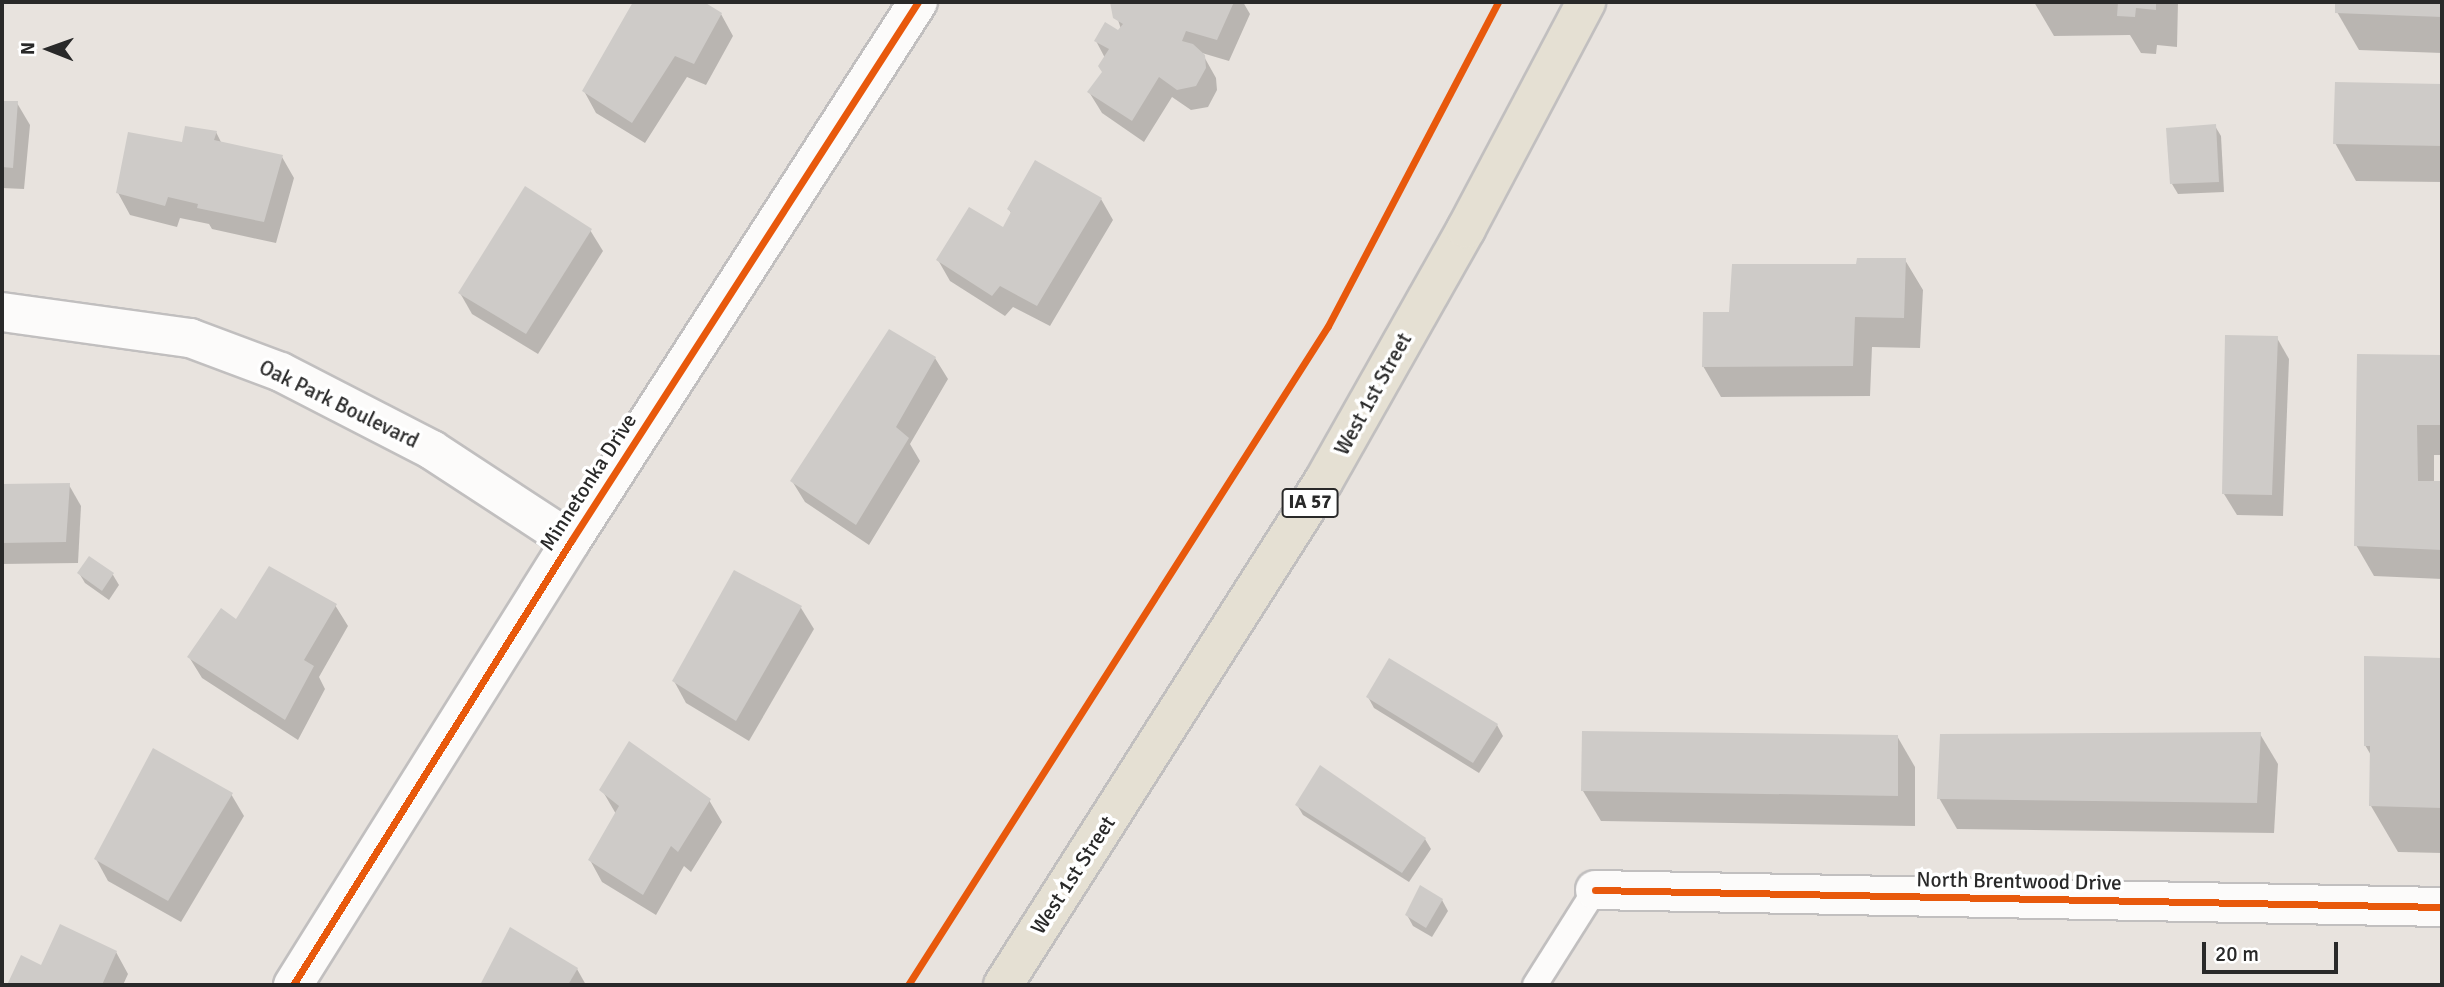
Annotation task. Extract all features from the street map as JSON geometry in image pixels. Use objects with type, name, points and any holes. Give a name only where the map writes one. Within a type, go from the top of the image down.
[{"type":"main road","name":"West 1st Street","points":[[1003,985],[1323,482],[1466,229],[1586,2]]},
{"type":"street","name":"Minnetonka Drive","points":[[293,985],[571,541],[918,2]]},
{"type":"street","name":"Oak Park Boulevard","points":[[2,312],[190,338],[281,372],[432,450],[571,541]]},
{"type":"street","name":"North Brentwood Drive","points":[[1595,890],[2442,907]]},
{"type":"lane","points":[[1535,985],[1595,890]]},
{"type":"building","points":[[633,2],[704,2],[722,13],[694,64],[675,56],[632,123],[582,91]]},
{"type":"building","points":[[1110,2],[1234,2],[1217,40],[1186,31],[1182,41],[1193,44],[1205,55],[1206,68],[1196,86],[1177,90],[1159,77],[1132,121],[1087,92],[1102,72],[1098,66],[1109,49],[1094,41],[1105,22],[1118,30],[1123,24],[1113,18]]},
{"type":"building","points":[[2118,2],[2156,2],[2156,10],[2136,8],[2135,17],[2117,16]]},
{"type":"building","points":[[2335,2],[2442,2],[2442,17],[2335,13]]},
{"type":"building","points":[[2335,82],[2442,84],[2442,146],[2333,144]]},
{"type":"building","points":[[2,101],[18,101],[13,168],[2,167]]},
{"type":"building","points":[[2216,124],[2219,182],[2170,184],[2166,128]]},
{"type":"building","points":[[185,126],[217,131],[214,140],[283,155],[264,222],[197,208],[198,204],[168,197],[165,206],[116,193],[128,132],[182,142]]},
{"type":"building","points":[[1035,160],[1102,198],[1037,306],[1000,286],[992,296],[936,260],[969,207],[1003,227],[1011,212],[1007,209]]},
{"type":"building","points":[[525,186],[592,229],[526,334],[458,293]]},
{"type":"building","points":[[1857,258],[1906,258],[1904,318],[1855,317],[1853,366],[1702,367],[1703,312],[1729,312],[1732,264],[1856,264]]},
{"type":"building","points":[[889,329],[936,357],[896,427],[909,438],[856,525],[790,481]]},
{"type":"building","points":[[2225,335],[2278,336],[2272,495],[2222,494]]},
{"type":"building","points":[[2357,354],[2442,355],[2442,425],[2417,425],[2418,481],[2442,481],[2442,550],[2354,546]]},
{"type":"building","points":[[70,483],[66,542],[2,543],[2,484]]},
{"type":"building","points":[[89,556],[114,573],[102,591],[77,573]]},
{"type":"building","points":[[269,566],[337,604],[304,660],[314,666],[285,720],[187,657],[221,608],[236,619]]},
{"type":"building","points":[[734,570],[802,606],[736,721],[672,681]]},
{"type":"building","points":[[2364,656],[2442,658],[2442,808],[2369,806],[2370,746],[2364,746]]},
{"type":"building","points":[[1389,658],[1498,724],[1473,763],[1366,697]]},
{"type":"building","points":[[1582,731],[1898,735],[1898,796],[1581,791]]},
{"type":"building","points":[[2261,732],[2257,803],[1937,799],[1940,734]]},
{"type":"building","points":[[629,741],[711,799],[678,852],[671,846],[643,895],[588,860],[619,806],[599,790]]},
{"type":"building","points":[[153,748],[233,793],[168,901],[94,859]]},
{"type":"building","points":[[1320,765],[1426,838],[1402,873],[1295,805]]},
{"type":"building","points":[[1420,885],[1443,899],[1426,928],[1405,915]]},
{"type":"building","points":[[60,924],[117,951],[102,985],[7,985],[21,955],[41,965]]},
{"type":"building","points":[[510,927],[578,968],[568,985],[480,985]]},
{"type":"cycle path","points":[[293,985],[571,541],[918,2]]},
{"type":"cycle path","points":[[908,985],[1328,326],[1498,2]]},
{"type":"cycle path","points":[[1595,890],[2442,907]]}]
